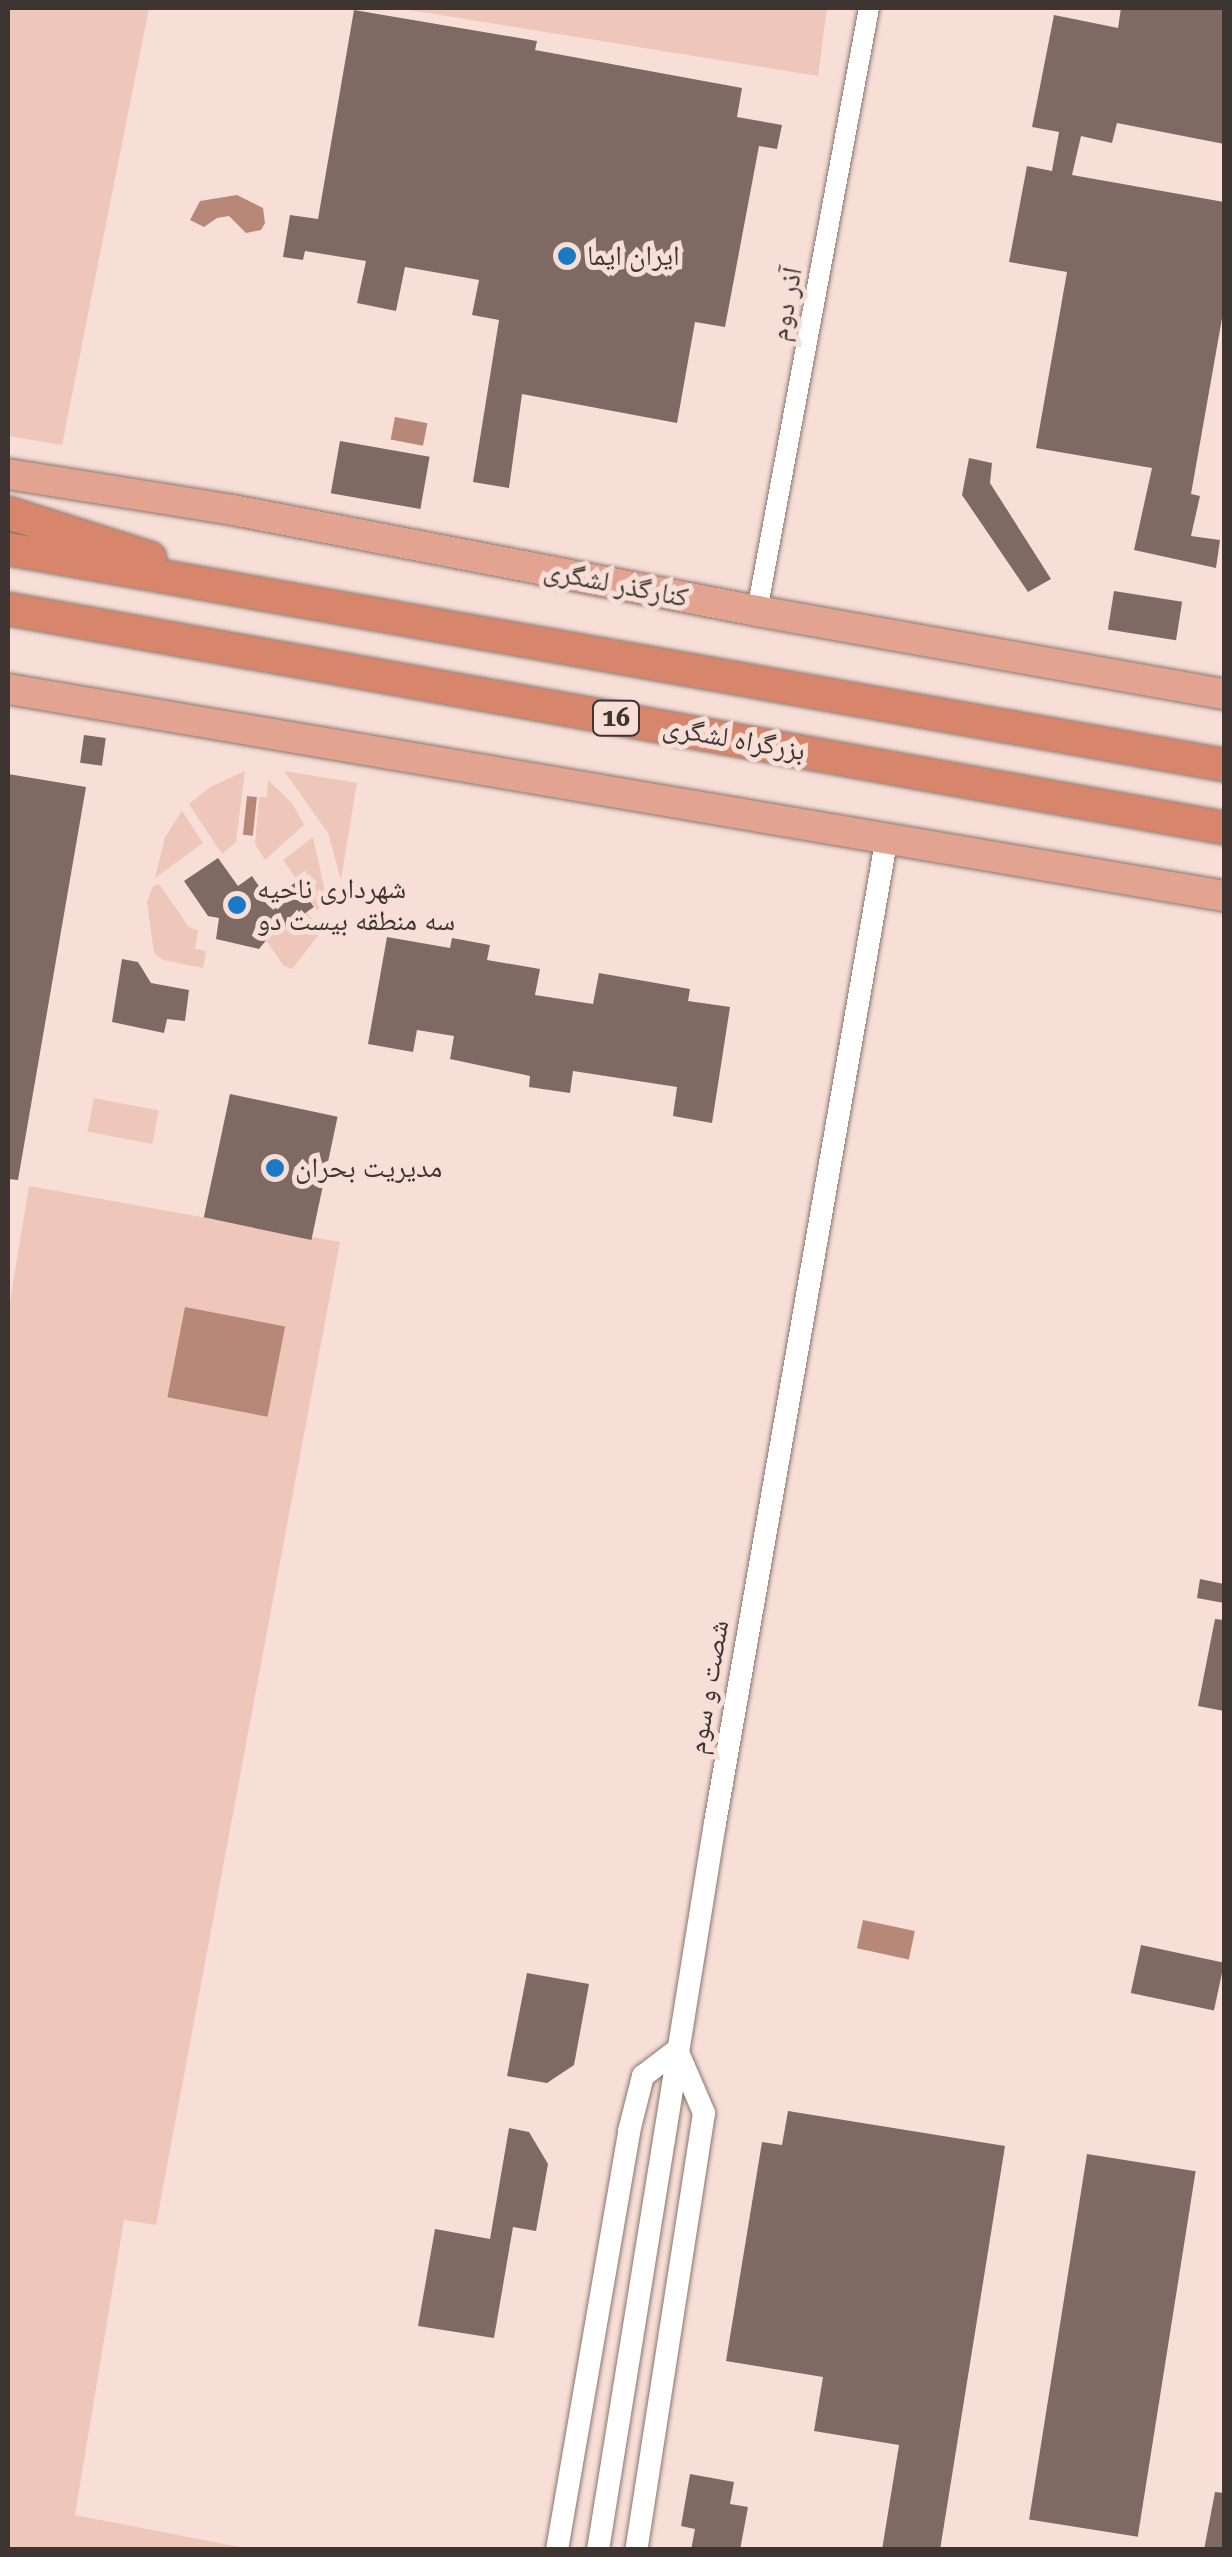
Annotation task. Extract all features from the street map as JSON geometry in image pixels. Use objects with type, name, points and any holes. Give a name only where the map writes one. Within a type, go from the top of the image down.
[{"type":"highway","points":[[8,513],[273,597]]},
{"type":"highway","name":"16","points":[[8,549],[1224,765]]},
{"type":"highway","name":"بزرگراه لشگری","points":[[8,609],[1224,828]]},
{"type":"main road","name":"کنارگذر لشگری","points":[[8,474],[233,510],[756,611],[1224,694]]},
{"type":"main road","points":[[8,688],[1224,896]]},
{"type":"street","name":"آذر دوم","points":[[756,611],[868,8]]},
{"type":"street","name":"شصت و سوم","points":[[598,2550],[677,2050],[888,836]]},
{"type":"street","points":[[557,2550],[629,2131],[643,2076],[677,2050],[704,2114],[636,2550]]},
{"type":"shaded area","points":[[8,8],[149,8],[62,445],[8,436]]},
{"type":"shaded area","points":[[397,8],[827,8],[818,76]]},
{"type":"shaded area","points":[[237,195],[263,208],[265,223],[261,230],[246,233],[229,216],[217,218],[204,227],[190,220],[200,201]]},
{"type":"shaded area","points":[[395,417],[427,423],[423,446],[391,440]]},
{"type":"shaded area","points":[[245,771],[236,842],[222,854],[189,804],[210,787]]},
{"type":"shaded area","points":[[284,771],[357,783],[341,880],[328,833]]},
{"type":"shaded area","points":[[268,780],[292,803],[304,825],[265,860],[255,844],[259,797],[267,797]]},
{"type":"shaded area","points":[[247,796],[257,797],[253,836],[243,835]]},
{"type":"shaded area","points":[[182,811],[203,843],[155,878],[165,837]]},
{"type":"shaded area","points":[[313,837],[325,892],[318,911],[283,860]]},
{"type":"shaded area","points":[[159,884],[189,927],[198,930],[195,949],[206,951],[203,968],[163,960],[154,953],[147,902],[153,886]]},
{"type":"shaded area","points":[[306,911],[321,932],[292,969],[284,966],[266,940]]},
{"type":"shaded area","points":[[94,1098],[159,1111],[152,1144],[88,1131]]},
{"type":"shaded area","points":[[29,1186],[340,1242],[156,2225],[124,2220],[75,2515],[250,2549],[8,2550],[8,1314]]},
{"type":"shaded area","points":[[185,1307],[285,1326],[268,1417],[167,1397]]},
{"type":"shaded area","points":[[863,1920],[915,1931],[909,1959],[857,1948]]},
{"type":"building","points":[[1121,8],[1224,8],[1224,144],[1117,123],[1112,143],[1081,136],[1072,175],[1224,202],[1224,307],[1191,494],[1200,496],[1191,536],[1220,540],[1216,568],[1134,550],[1152,468],[1036,448],[1067,272],[1009,262],[1027,166],[1052,171],[1059,132],[1032,127],[1054,15],[1118,28]]},
{"type":"building","points":[[354,10],[537,41],[535,50],[742,88],[737,117],[782,125],[777,149],[759,146],[725,327],[695,322],[677,423],[522,394],[509,488],[473,482],[499,320],[472,315],[479,280],[405,267],[396,311],[357,303],[366,261],[305,251],[303,260],[283,257],[290,215],[318,219]]},
{"type":"building","points":[[340,441],[430,457],[420,509],[331,493]]},
{"type":"building","points":[[969,458],[992,463],[990,483],[1051,579],[1028,592],[962,495]]},
{"type":"building","points":[[1114,591],[1182,602],[1176,640],[1108,630]]},
{"type":"building","points":[[84,735],[106,738],[102,766],[80,763]]},
{"type":"building","points":[[8,774],[86,787],[18,1180],[8,1179]]},
{"type":"building","points":[[218,858],[238,886],[252,876],[269,901],[296,882],[314,907],[282,929],[276,928],[259,949],[216,939],[219,918],[208,916],[184,881]]},
{"type":"building","points":[[387,937],[450,948],[452,938],[490,945],[487,960],[540,969],[535,995],[593,1004],[599,973],[690,989],[688,1001],[730,1007],[712,1123],[673,1116],[677,1087],[573,1071],[570,1093],[529,1087],[530,1076],[450,1059],[454,1036],[417,1030],[413,1052],[368,1044]]},
{"type":"building","points":[[122,959],[138,962],[151,983],[189,990],[185,1021],[167,1019],[164,1033],[112,1022]]},
{"type":"building","name":"مدیریت بحران","points":[[230,1094],[338,1117],[311,1240],[204,1217]]},
{"type":"building","points":[[1200,1579],[1224,1584],[1224,1603],[1197,1598]]},
{"type":"building","points":[[1215,1619],[1224,1620],[1224,1711],[1198,1706]]},
{"type":"building","points":[[1141,1945],[1224,1963],[1214,2011],[1131,1993]]},
{"type":"building","points":[[527,1973],[589,1984],[574,2065],[547,2083],[507,2076]]},
{"type":"building","points":[[788,2111],[1005,2146],[940,2550],[882,2550],[899,2445],[814,2431],[823,2377],[726,2361],[762,2142],[782,2145]]},
{"type":"building","points":[[509,2128],[529,2132],[548,2164],[536,2231],[513,2227],[494,2338],[418,2326],[435,2229],[490,2239]]},
{"type":"building","points":[[1087,2154],[1196,2171],[1138,2537],[1029,2519]]},
{"type":"building","points":[[690,2474],[734,2482],[730,2504],[748,2507],[740,2550],[691,2550],[695,2529],[681,2526]]},
{"type":"building","points":[[1215,2492],[1224,2493],[1224,2550],[1204,2550]]},
{"type":"place","name":"ایران ایما","points":[[567,256]]},
{"type":"place","name":"شهرداری ناحیه سه منطقه بیست دو","points":[[237,905]]},
{"type":"place","name":"مدیریت بحران","points":[[275,1168]]}]
